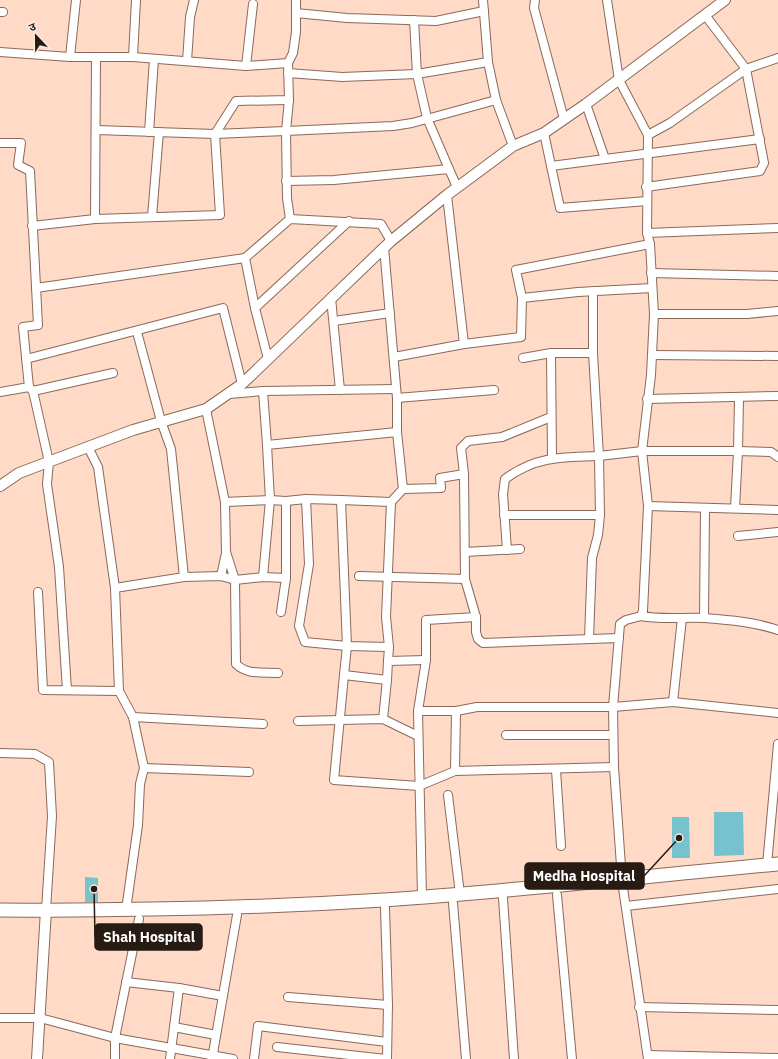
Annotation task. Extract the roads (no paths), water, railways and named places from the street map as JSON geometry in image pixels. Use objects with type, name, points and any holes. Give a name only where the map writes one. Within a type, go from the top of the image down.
[{"type":"main road","points":[[0,919],[126,910],[252,906],[422,897],[456,898],[558,895],[623,884],[772,865]]},
{"type":"main road","points":[[496,896],[623,884],[778,873]]},
{"type":"main road","points":[[0,910],[46,915],[139,919],[385,908],[456,898]]},
{"type":"street","points":[[70,57],[76,0]]},
{"type":"street","points":[[133,57],[136,0]]},
{"type":"street","points":[[187,61],[190,17],[194,0]]},
{"type":"street","points":[[290,219],[286,181],[286,131],[289,100],[288,63],[293,53],[296,0]]},
{"type":"street","points":[[483,0],[488,62],[496,100],[513,146]]},
{"type":"street","points":[[535,0],[534,8],[564,119]]},
{"type":"street","points":[[607,0],[619,80],[648,135],[646,187],[647,233],[650,244],[654,314],[652,355],[642,452],[648,506],[643,611],[641,616]]},
{"type":"street","points":[[0,486],[19,473],[160,421],[206,408],[229,394],[242,384],[388,244],[447,194],[513,146],[544,133],[586,104],[725,0]]},
{"type":"street","points":[[246,66],[253,4]]},
{"type":"street","points":[[296,13],[436,20],[484,11]]},
{"type":"street","points":[[646,187],[760,171],[764,163],[746,69],[705,15]]},
{"type":"street","points":[[414,20],[417,74],[427,118],[458,187]]},
{"type":"street","points":[[0,52],[70,57],[133,57],[246,66],[288,63]]},
{"type":"street","points":[[95,220],[96,57]]},
{"type":"street","points":[[648,135],[670,123],[746,69],[778,58]]},
{"type":"street","points":[[150,132],[154,59]]},
{"type":"street","points":[[288,73],[342,77],[417,74],[488,62]]},
{"type":"street","points":[[32,226],[95,220],[220,215],[215,134],[236,101],[289,100]]},
{"type":"street","points":[[96,130],[215,134],[393,126],[496,100]]},
{"type":"street","points":[[586,104],[605,159]]},
{"type":"street","points":[[152,217],[159,132]]},
{"type":"street","points":[[544,133],[560,208],[646,201]]},
{"type":"street","points":[[551,166],[760,138]]},
{"type":"street","points":[[0,143],[21,143],[18,165],[30,171],[38,325],[23,327],[31,389],[49,462],[47,484],[59,567],[67,690]]},
{"type":"street","points":[[286,181],[334,180],[449,169]]},
{"type":"street","points":[[447,194],[464,344]]},
{"type":"street","points":[[36,288],[245,258],[290,219],[349,221],[381,224],[388,244],[390,313],[397,398],[397,432],[403,489],[392,502],[386,617],[389,647],[383,719]]},
{"type":"street","points":[[255,308],[349,221]]},
{"type":"street","points":[[647,233],[778,228]]},
{"type":"street","points":[[394,357],[464,344],[521,337],[522,298],[516,270],[650,244]]},
{"type":"street","points":[[245,258],[255,308],[268,359]]},
{"type":"street","points":[[652,273],[778,276]]},
{"type":"street","points":[[522,298],[593,291],[652,288]]},
{"type":"street","points":[[589,639],[592,558],[598,535],[600,515],[593,291]]},
{"type":"street","points":[[332,298],[340,390]]},
{"type":"street","points":[[26,359],[137,332],[223,308],[242,384]]},
{"type":"street","points":[[654,314],[747,314],[778,311]]},
{"type":"street","points":[[334,321],[390,313]]},
{"type":"street","points":[[137,332],[160,421],[171,449],[184,577]]},
{"type":"street","points":[[523,358],[551,353],[594,353]]},
{"type":"street","points":[[551,353],[552,458]]},
{"type":"street","points":[[652,355],[778,356]]},
{"type":"street","points":[[0,392],[31,389],[113,373]]},
{"type":"street","points":[[229,394],[263,391],[396,389]]},
{"type":"street","points":[[397,398],[494,390]]},
{"type":"street","points":[[263,391],[270,500],[263,577]]},
{"type":"street","points":[[647,399],[778,396]]},
{"type":"street","points":[[735,508],[739,398]]},
{"type":"street","points":[[206,408],[225,502],[226,552],[221,576]]},
{"type":"street","points":[[551,417],[502,437],[468,441],[461,448],[464,474],[466,579],[476,617],[476,632],[478,639],[483,643],[618,638]]},
{"type":"street","points":[[267,445],[397,432]]},
{"type":"street","points":[[88,447],[98,467],[115,588],[119,691],[133,717],[144,768],[140,784],[138,824],[126,910]]},
{"type":"street","points":[[506,550],[503,494],[505,479],[518,469],[552,458],[642,452],[770,452],[778,457]]},
{"type":"street","points":[[403,489],[441,488],[440,478],[464,474]]},
{"type":"street","points":[[225,502],[270,500],[286,501],[306,499],[392,502]]},
{"type":"street","points":[[306,499],[309,564],[299,626],[305,642],[347,646],[389,647]]},
{"type":"street","points":[[341,500],[347,646],[334,780],[419,786],[455,771],[556,770],[614,767]]},
{"type":"street","points":[[281,612],[286,578],[286,501]]},
{"type":"street","points":[[648,506],[778,510]]},
{"type":"street","points":[[704,618],[705,508]]},
{"type":"street","points":[[504,515],[600,515]]},
{"type":"street","points":[[738,536],[778,532]]},
{"type":"street","points":[[465,552],[520,549]]},
{"type":"street","points":[[226,552],[235,580],[236,664],[241,669],[248,672],[278,673]]},
{"type":"street","points":[[115,588],[184,577],[221,576],[235,580],[263,577],[286,578]]},
{"type":"street","points":[[359,576],[466,579]]},
{"type":"street","points":[[38,592],[43,690],[119,691]]},
{"type":"street","points":[[778,630],[756,623],[704,618],[657,619],[641,616],[626,620],[620,624],[613,707],[614,767],[623,884],[639,1007],[648,1057],[778,1058]]},
{"type":"street","points":[[422,897],[418,711],[426,660],[426,620],[476,617]]},
{"type":"street","points":[[673,702],[682,618]]},
{"type":"street","points":[[388,661],[426,660]]},
{"type":"street","points":[[344,675],[387,680]]},
{"type":"street","points":[[418,711],[456,711],[477,707],[613,707],[673,702],[778,713]]},
{"type":"street","points":[[455,771],[456,711]]},
{"type":"street","points":[[133,717],[263,724]]},
{"type":"street","points":[[298,721],[383,719],[418,736]]},
{"type":"street","points":[[506,736],[613,735]]},
{"type":"street","points":[[772,865],[778,744]]},
{"type":"street","points":[[0,753],[35,754],[49,762],[52,816],[37,1059]]},
{"type":"street","points":[[144,768],[249,772]]},
{"type":"street","points":[[556,770],[562,846]]},
{"type":"street","points":[[448,795],[466,1059]]},
{"type":"street","points":[[626,906],[778,889]]},
{"type":"street","points":[[558,895],[572,1059]]},
{"type":"street","points":[[496,896],[514,1059]]},
{"type":"street","points":[[277,1047],[386,1059],[388,1006],[385,908]]},
{"type":"street","points":[[212,1058],[237,915]]},
{"type":"street","points":[[115,1059],[115,1038],[139,919]]},
{"type":"street","points":[[126,982],[179,988],[223,996]]},
{"type":"street","points":[[170,1059],[179,988]]},
{"type":"street","points":[[288,997],[388,1006]]},
{"type":"street","points":[[639,1007],[778,1010]]},
{"type":"street","points":[[0,1018],[40,1018],[115,1038],[171,1048],[212,1058],[233,1059]]},
{"type":"street","points":[[254,1059],[258,1026],[387,1042]]},
{"type":"street","points":[[174,1027],[216,1035]]},
{"type":"place","name":"Medha Hospital","points":[[679,838]]},
{"type":"place","name":"Shah Hospital","points":[[94,889]]}]
